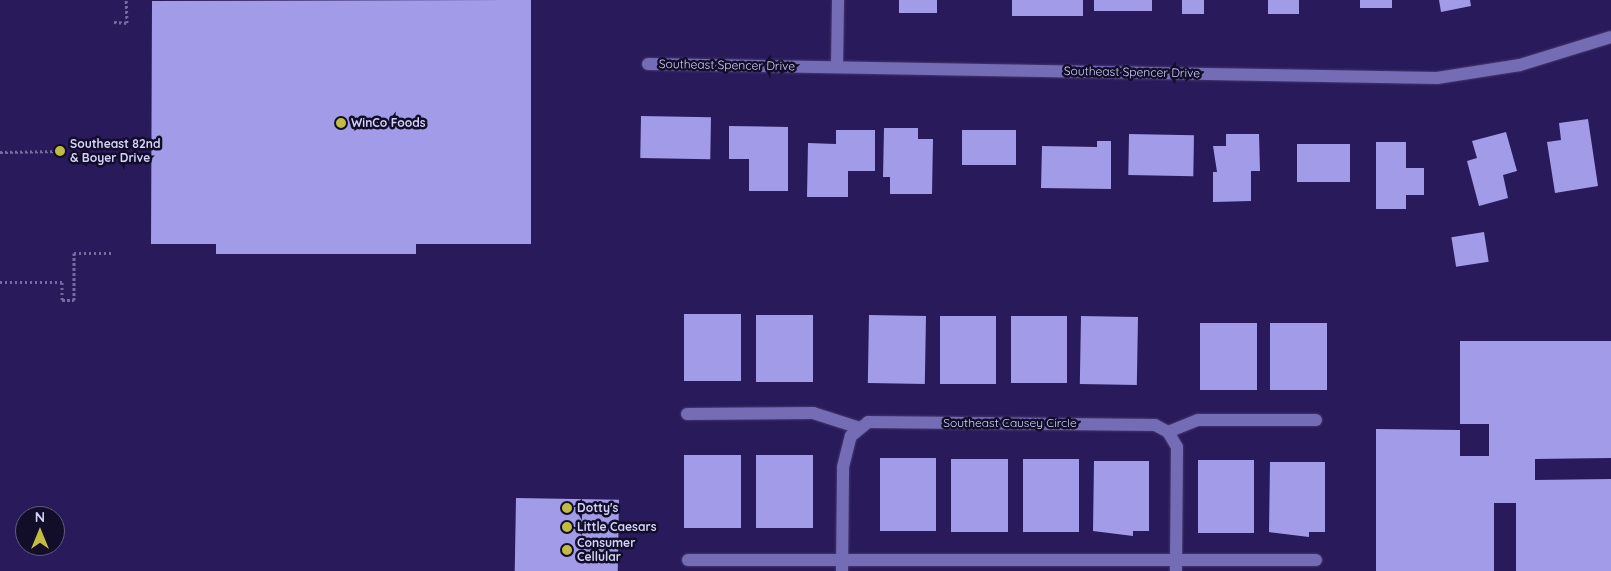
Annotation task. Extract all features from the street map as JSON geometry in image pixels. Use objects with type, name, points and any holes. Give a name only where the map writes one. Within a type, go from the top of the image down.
[{"type":"street","points":[[837,66],[838,0]]},
{"type":"street","name":"Southeast Spencer Drive","points":[[648,64],[1437,78],[1520,65],[1611,37]]},
{"type":"street","points":[[687,414],[813,413],[857,427],[843,467],[842,566]]},
{"type":"street","points":[[1176,565],[1177,447],[1168,432],[1198,420],[1316,420]]},
{"type":"street","name":"Southeast Causey Circle","points":[[857,427],[868,422],[1142,423],[1168,432]]},
{"type":"street","points":[[688,560],[842,566],[1176,565],[1316,560]]},
{"type":"path","points":[[114,22],[127,23],[126,0]]},
{"type":"path","points":[[0,152],[60,151]]},
{"type":"path","points":[[0,282],[62,282],[62,300],[74,300],[74,253],[114,253]]},
{"type":"building","name":"WinCo Foods","points":[[531,0],[531,244],[416,244],[416,254],[216,254],[216,244],[151,244],[152,1]]},
{"type":"building","points":[[899,0],[937,0],[937,13],[899,13]]},
{"type":"building","points":[[1012,0],[1083,0],[1083,16],[1012,16]]},
{"type":"building","points":[[1094,0],[1152,0],[1152,11],[1094,11]]},
{"type":"building","points":[[1182,0],[1204,0],[1204,14],[1182,14]]},
{"type":"building","points":[[1268,0],[1299,0],[1299,14],[1268,14]]},
{"type":"building","points":[[1360,0],[1392,0],[1392,8],[1360,8]]},
{"type":"building","points":[[1439,0],[1470,0],[1471,6],[1441,12]]},
{"type":"building","points":[[641,116],[711,117],[710,159],[640,158]]},
{"type":"building","points":[[1588,119],[1598,186],[1555,193],[1547,142],[1561,140],[1559,123]]},
{"type":"building","points":[[729,126],[788,127],[788,191],[749,191],[749,159],[729,159]]},
{"type":"building","points":[[884,128],[918,128],[918,139],[933,139],[932,194],[890,194],[890,177],[883,177]]},
{"type":"building","points":[[836,130],[875,130],[875,171],[848,171],[848,197],[807,197],[808,143],[836,144]]},
{"type":"building","points":[[962,130],[1016,130],[1016,165],[962,165]]},
{"type":"building","points":[[1506,132],[1517,171],[1503,175],[1508,198],[1479,206],[1467,161],[1477,158],[1472,141]]},
{"type":"building","points":[[1129,134],[1194,135],[1193,176],[1128,175]]},
{"type":"building","points":[[1226,134],[1259,134],[1260,171],[1251,171],[1251,201],[1213,202],[1213,172],[1217,172],[1213,146],[1226,146]]},
{"type":"building","points":[[1097,141],[1111,141],[1111,189],[1041,188],[1042,146],[1097,147]]},
{"type":"building","points":[[1376,142],[1406,142],[1406,168],[1424,168],[1424,195],[1406,195],[1406,209],[1376,209]]},
{"type":"building","points":[[1297,144],[1350,144],[1350,182],[1297,182]]},
{"type":"building","points":[[1484,232],[1489,262],[1456,267],[1451,237]]},
{"type":"building","points":[[684,314],[741,314],[741,381],[684,381]]},
{"type":"building","points":[[756,315],[813,315],[813,382],[756,382]]},
{"type":"building","points":[[869,315],[926,316],[925,384],[868,383]]},
{"type":"building","points":[[940,316],[996,316],[996,384],[940,384]]},
{"type":"building","points":[[1011,316],[1067,316],[1067,383],[1011,383]]},
{"type":"building","points":[[1081,316],[1138,317],[1137,385],[1080,384]]},
{"type":"building","points":[[1200,323],[1257,323],[1257,390],[1200,390]]},
{"type":"building","points":[[1270,323],[1327,323],[1327,390],[1270,390]]},
{"type":"building","points":[[1460,341],[1611,341],[1611,458],[1535,459],[1535,480],[1611,479],[1611,571],[1516,571],[1516,503],[1494,503],[1494,571],[1376,571],[1376,429],[1460,430],[1460,456],[1489,456],[1489,424],[1460,424]]},
{"type":"building","points":[[684,455],[741,455],[741,528],[684,528]]},
{"type":"building","points":[[756,455],[813,455],[813,528],[756,528]]},
{"type":"building","points":[[880,458],[936,458],[936,531],[880,531]]},
{"type":"building","points":[[951,459],[1008,459],[1008,532],[951,532]]},
{"type":"building","points":[[1023,459],[1079,459],[1079,532],[1023,532]]},
{"type":"building","points":[[1198,460],[1254,460],[1254,533],[1198,533]]},
{"type":"building","points":[[1094,461],[1149,461],[1149,531],[1133,531],[1133,536],[1093,531]]},
{"type":"building","points":[[1270,462],[1325,462],[1325,532],[1309,532],[1309,537],[1269,532]]},
{"type":"building","points":[[516,498],[619,500],[618,571],[515,571]]},
{"type":"place","name":"WinCo Foods","points":[[341,123]]},
{"type":"place","name":"Southeast 82nd & Boyer Drive","points":[[60,151]]},
{"type":"place","name":"Dotty's","points":[[567,508]]},
{"type":"place","name":"Little Caesars","points":[[567,527]]},
{"type":"place","name":"Consumer Cellular","points":[[567,550]]}]
